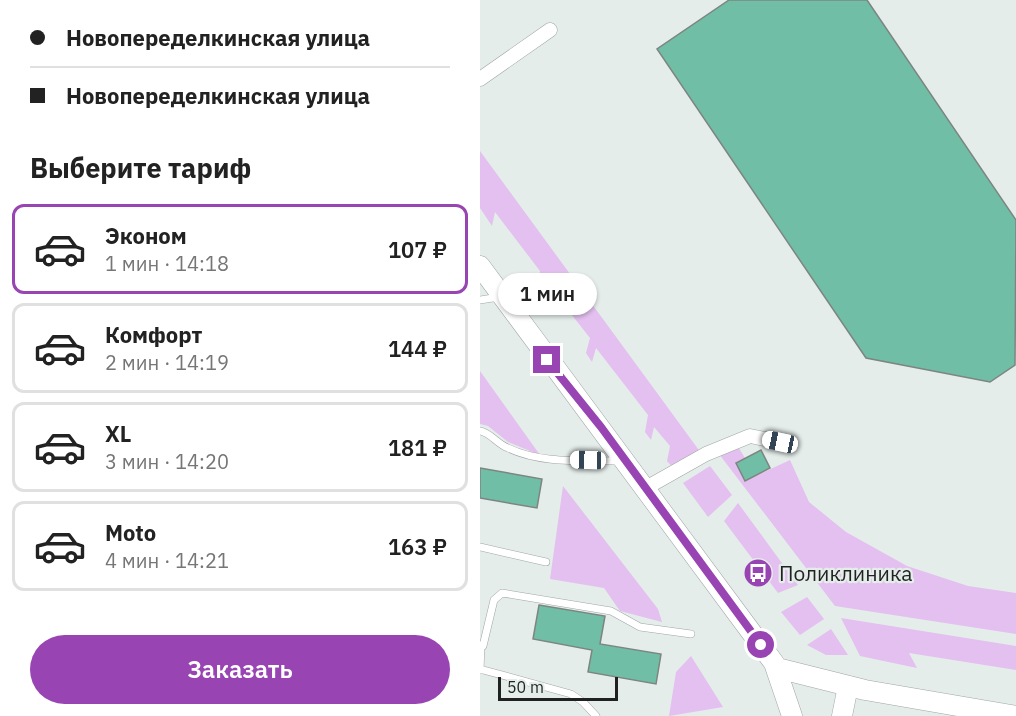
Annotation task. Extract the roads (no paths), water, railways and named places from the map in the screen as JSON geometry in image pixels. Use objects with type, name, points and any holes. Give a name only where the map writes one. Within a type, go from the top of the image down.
[{"type":"main road","points":[[480,266],[777,668],[792,716]]},
{"type":"main road","points":[[777,668],[848,686],[1016,716]]},
{"type":"main road","points":[[842,716],[848,686]]},
{"type":"street","points":[[480,80],[549,30]]},
{"type":"street","points":[[644,489],[706,454],[750,436],[780,442]]},
{"type":"lane","points":[[480,300],[501,296]]},
{"type":"lane","points":[[480,431],[486,432],[507,448],[551,460],[625,461]]},
{"type":"lane","points":[[480,547],[546,562]]},
{"type":"lane","points":[[596,716],[584,702],[571,694],[480,669],[481,644],[494,600],[502,593],[611,610],[640,627],[691,634]]},
{"type":"place","name":"Поликлиника","points":[[758,573]]}]
